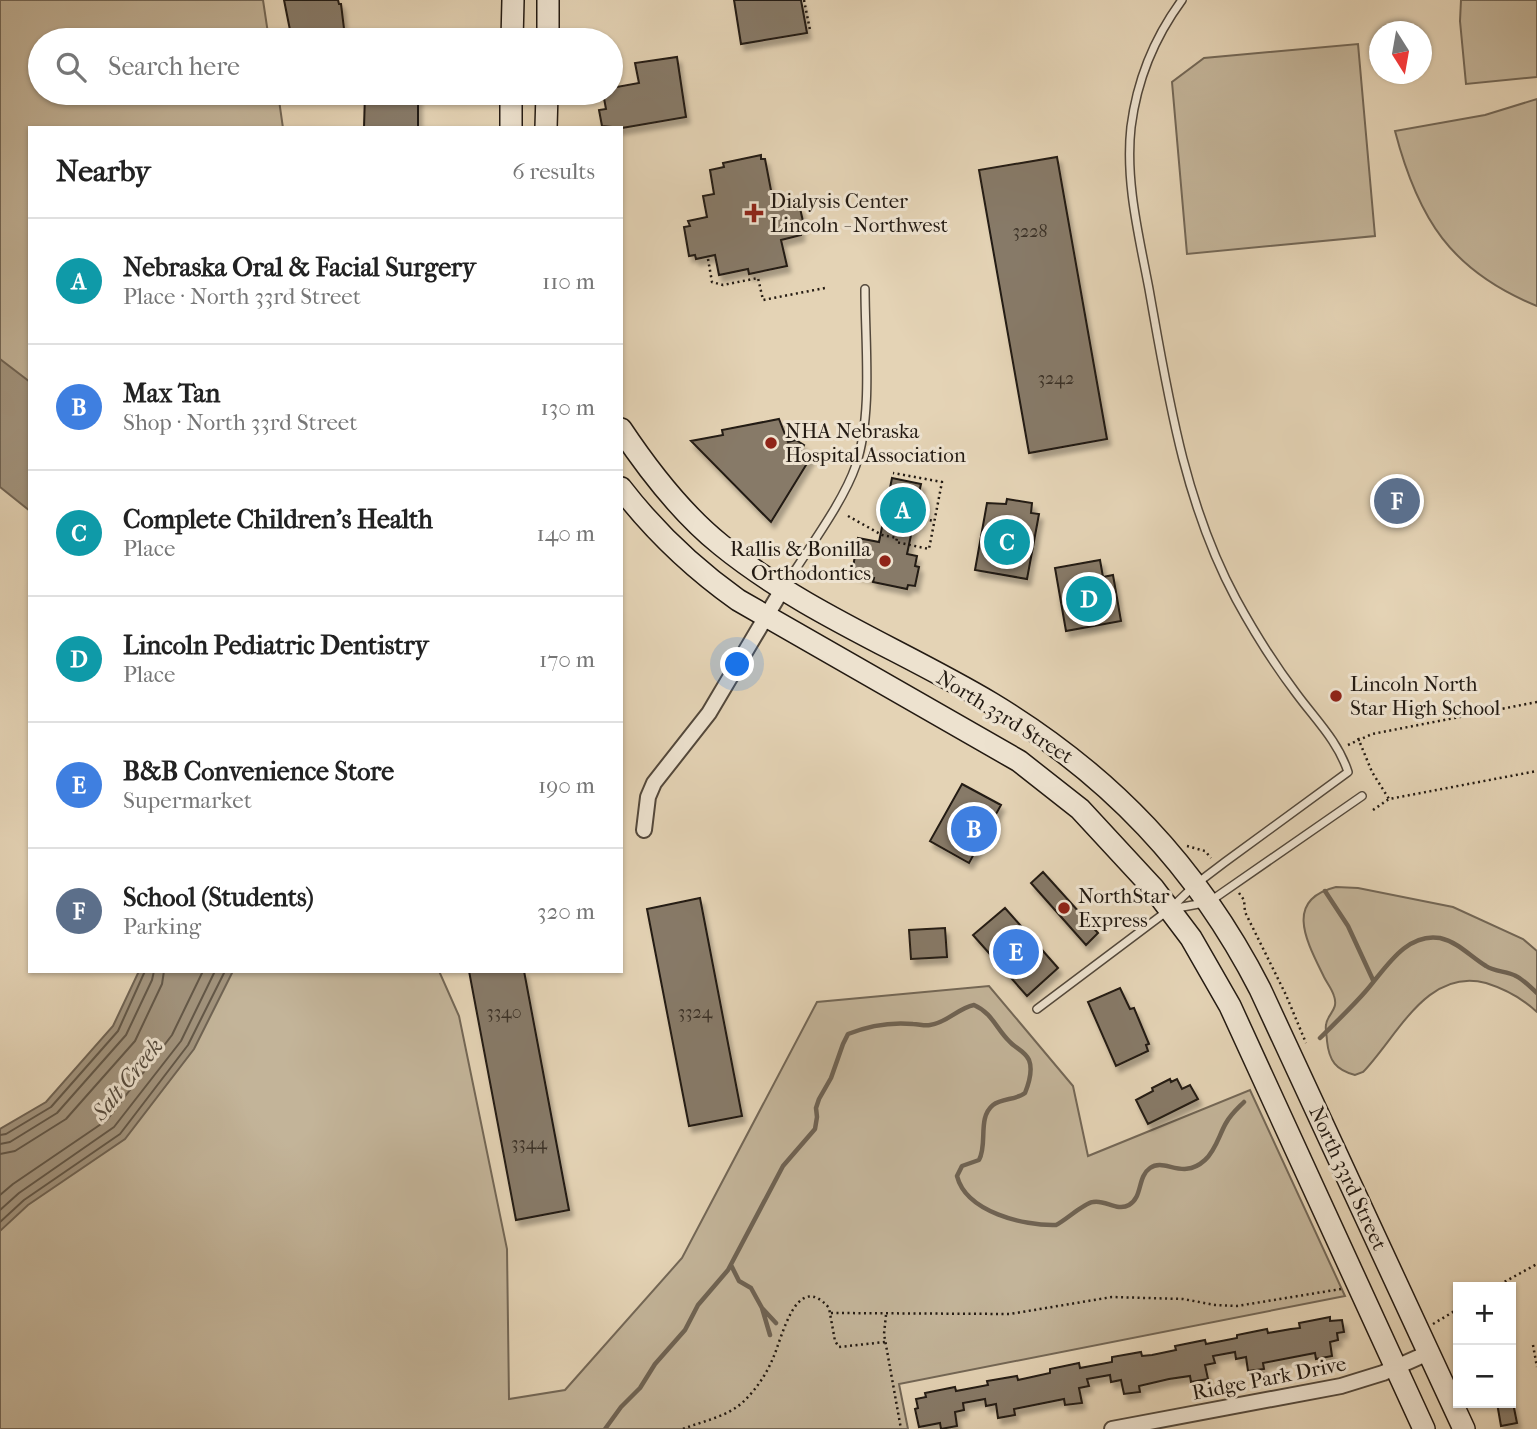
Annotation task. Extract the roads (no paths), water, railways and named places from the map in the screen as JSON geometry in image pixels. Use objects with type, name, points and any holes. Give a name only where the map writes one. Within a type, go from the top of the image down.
[{"type":"main road","points":[[512,28],[513,0]]},
{"type":"main road","points":[[548,0],[548,28]]},
{"type":"main road","points":[[511,105],[511,126]]},
{"type":"main road","points":[[546,126],[547,105]]},
{"type":"main road","name":"North 33rd Street","points":[[623,432],[652,473],[697,524],[720,545],[783,588],[990,702],[1047,740],[1113,792],[1163,843],[1227,928],[1260,989],[1464,1429]]},
{"type":"main road","name":"North 33rd Street","points":[[623,490],[679,554],[705,577],[766,617],[1019,761],[1099,827],[1170,909],[1191,938],[1230,1006],[1424,1429]]},
{"type":"street","points":[[644,830],[648,797],[654,783],[709,713],[783,588]]},
{"type":"street","name":"Ridge Park Drive","points":[[1112,1429],[1331,1388],[1358,1381],[1429,1353]]},
{"type":"lane","points":[[1037,1009],[1170,909],[1196,884],[1348,772],[1339,751],[1276,665],[1235,598],[1197,509],[1173,421],[1134,208],[1129,147],[1135,103],[1145,65],[1163,29],[1182,0]]},
{"type":"lane","points":[[783,588],[844,491],[858,458],[866,411],[865,289]]},
{"type":"lane","points":[[1170,909],[1209,902],[1362,796]]},
{"type":"water","points":[[0,359],[28,380],[28,509],[0,487]]},
{"type":"water","name":"Salt Creek","points":[[138,973],[232,973],[194,1049],[125,1139],[28,1205],[0,1231],[0,1129],[46,1102],[113,1026]]},
{"type":"waterway","points":[[1325,891],[1348,926],[1373,980]]},
{"type":"waterway","points":[[1320,1038],[1360,998],[1396,955],[1416,941],[1428,938],[1440,938],[1453,943],[1490,968],[1519,978],[1537,993]]},
{"type":"waterway","points":[[605,1429],[685,1330],[698,1305],[728,1270],[783,1166],[815,1129],[819,1099],[831,1078],[848,1034],[888,1024],[936,1024],[974,1005],[990,1016],[1009,1041],[1027,1057],[1031,1068],[1030,1076],[1025,1093],[997,1103],[988,1110],[982,1154],[979,1160],[962,1166],[957,1176],[972,1199],[984,1208],[1028,1223],[1056,1225],[1093,1202],[1120,1207],[1129,1205],[1136,1197],[1143,1176],[1150,1168],[1162,1165],[1189,1169],[1205,1160],[1215,1147],[1228,1120],[1244,1102]]},
{"type":"waterway","points":[[731,1265],[739,1281],[751,1288],[762,1308],[776,1323]]},
{"type":"waterway","points":[[762,1308],[770,1335]]},
{"type":"place","name":"Dialysis Center Lincoln - Northwest","points":[[754,213]]},
{"type":"place","name":"NHA Nebraska Hospital Association","points":[[771,443]]},
{"type":"place","name":"School (Students)","points":[[1397,501]]},
{"type":"place","name":"Nebraska Oral & Facial Surgery","points":[[903,510]]},
{"type":"place","name":"Complete Children's Health","points":[[1007,542]]},
{"type":"place","name":"Rallis & Bonilla Orthodontics","points":[[885,561]]},
{"type":"place","name":"Lincoln Pediatric Dentistry","points":[[1089,599]]},
{"type":"place","name":"Lincoln North Star High School","points":[[1336,696]]},
{"type":"place","name":"Max Tan","points":[[974,829]]},
{"type":"place","name":"NorthStar Express","points":[[1064,908]]},
{"type":"place","name":"B&B Convenience Store","points":[[1016,952]]}]
